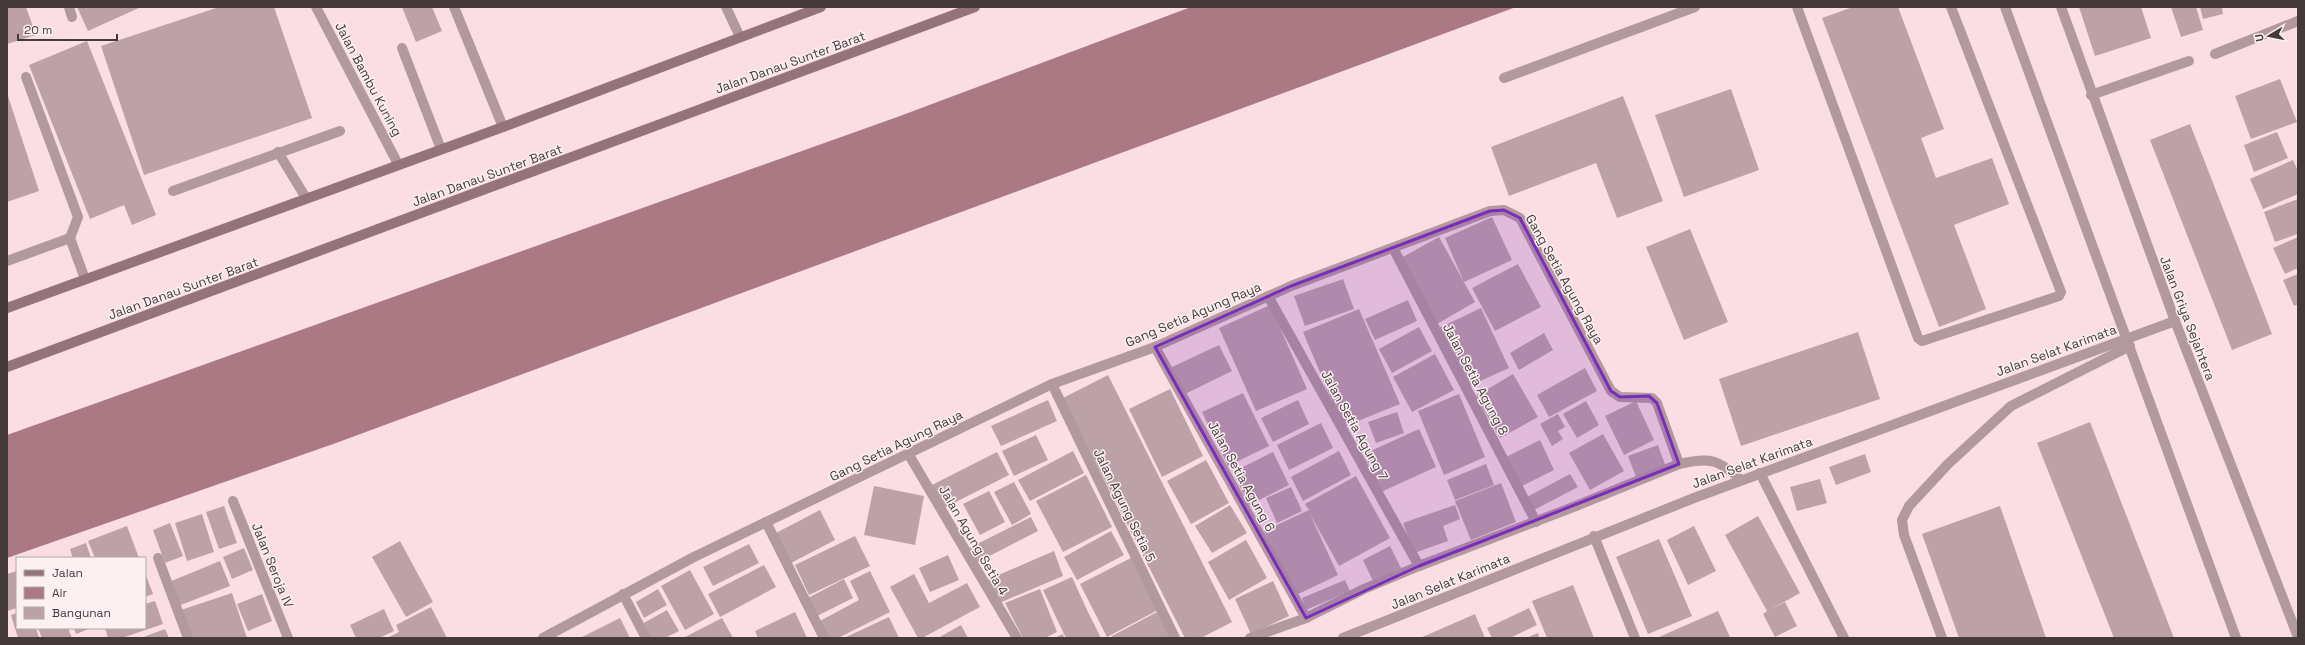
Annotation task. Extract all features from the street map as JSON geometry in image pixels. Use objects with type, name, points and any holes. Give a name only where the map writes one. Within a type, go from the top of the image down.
[{"type":"main road","points":[[7,308],[398,164],[503,127],[821,7]]},
{"type":"main road","name":"Jalan Danau Sunter Barat","points":[[7,367],[975,7]]},
{"type":"street","points":[[69,7],[72,17]]},
{"type":"street","name":"Jalan Bambu Kuning","points":[[316,7],[398,164]]},
{"type":"street","points":[[454,7],[503,127]]},
{"type":"street","points":[[726,7],[740,37]]},
{"type":"street","points":[[1504,78],[1696,7]]},
{"type":"street","points":[[1797,7],[1918,338],[1926,341],[2059,296],[2062,292],[1951,7]]},
{"type":"street","points":[[2005,7],[2129,342],[2236,638]]},
{"type":"street","name":"Jalan Griya Sejahtera","points":[[2061,7],[2091,94],[2174,321],[2298,637]]},
{"type":"street","points":[[2215,54],[2298,21]]},
{"type":"street","points":[[402,48],[441,149]]},
{"type":"street","points":[[2091,94],[2189,61]]},
{"type":"street","points":[[26,77],[78,217],[70,238],[85,279]]},
{"type":"street","points":[[173,191],[278,152],[340,131]]},
{"type":"street","points":[[278,152],[306,198]]},
{"type":"street","name":"Gang Setia Agung Raya","points":[[543,638],[623,594],[766,522],[909,455],[938,438],[1052,384],[1155,347],[1268,296],[1490,211],[1504,210],[1520,218],[1610,391],[1620,397],[1652,398],[1657,403],[1679,464]]},
{"type":"street","points":[[7,261],[70,238]]},
{"type":"street","name":"Jalan Setia Agung 8","points":[[1393,248],[1536,522]]},
{"type":"street","name":"Jalan Setia Agung 7","points":[[1268,296],[1419,566]]},
{"type":"street","name":"Jalan Selat Karimata","points":[[1343,638],[1594,536],[1760,473],[2129,342],[2174,321]]},
{"type":"street","points":[[1942,638],[1904,535],[1902,520],[1909,506],[1948,464],[2011,406],[2129,342]]},
{"type":"street","name":"Jalan Setia Agung 6","points":[[1155,347],[1306,618]]},
{"type":"street","name":"Jalan Agung Setia 5","points":[[1052,384],[1175,638]]},
{"type":"street","name":"Jalan Agung Setia 4","points":[[909,455],[1017,638]]},
{"type":"street","points":[[1250,638],[1306,618],[1364,589],[1419,566],[1536,522],[1679,464],[1692,461],[1717,461],[1741,480]]},
{"type":"street","points":[[1760,473],[1844,638]]},
{"type":"street","name":"Jalan Seroja IV","points":[[233,501],[288,638]]},
{"type":"street","points":[[766,522],[824,638]]},
{"type":"street","points":[[1594,536],[1635,638]]},
{"type":"street","points":[[158,558],[188,638]]},
{"type":"street","points":[[623,594],[646,638]]},
{"type":"highlighted area","points":[[1504,210],[1520,218],[1611,391],[1620,397],[1649,396],[1657,403],[1679,464],[1419,566],[1306,618],[1155,347],[1291,286],[1490,211]]},
{"type":"water","points":[[1191,7],[1516,7],[336,443],[7,558],[7,435],[900,116]]},
{"type":"building","points":[[7,7],[26,7],[36,35],[7,44]]},
{"type":"building","points":[[77,7],[141,7],[88,31]]},
{"type":"building","points":[[219,7],[274,7],[312,118],[144,175],[101,46]]},
{"type":"building","points":[[402,7],[432,7],[442,31],[416,42]]},
{"type":"building","points":[[1853,7],[1898,7],[1944,129],[1921,138],[1936,178],[1992,158],[2009,204],[1954,225],[1986,309],[1939,327],[1822,18]]},
{"type":"building","points":[[2079,7],[2141,7],[2151,38],[2095,56]]},
{"type":"building","points":[[2171,7],[2196,7],[2203,30],[2181,37]]},
{"type":"building","points":[[2200,7],[2222,7],[2223,14],[2203,19]]},
{"type":"building","points":[[87,41],[156,215],[132,225],[124,205],[90,219],[29,65]]},
{"type":"building","points":[[2280,79],[2297,122],[2251,139],[2235,96]]},
{"type":"building","points":[[1731,89],[1759,170],[1684,197],[1655,115]]},
{"type":"building","points":[[7,93],[39,191],[7,202]]},
{"type":"building","points":[[1623,96],[1663,201],[1617,218],[1596,163],[1509,196],[1491,147]]},
{"type":"building","points":[[2190,124],[2272,334],[2232,350],[2150,140]]},
{"type":"building","points":[[2277,132],[2288,158],[2254,172],[2244,145]]},
{"type":"building","points":[[2293,160],[2298,171],[2298,194],[2263,209],[2250,179]]},
{"type":"building","points":[[2298,199],[2298,234],[2275,242],[2264,212]]},
{"type":"building","points":[[1492,217],[1512,260],[1464,282],[1445,238]]},
{"type":"building","points":[[1690,229],[1728,322],[1684,340],[1646,247]]},
{"type":"building","points":[[1439,237],[1475,302],[1437,324],[1401,258]]},
{"type":"building","points":[[2298,237],[2298,268],[2285,274],[2273,248]]},
{"type":"building","points":[[1518,264],[1541,307],[1495,331],[1472,288]]},
{"type":"building","points":[[2298,274],[2298,304],[2294,306],[2283,280]]},
{"type":"building","points":[[1343,279],[1354,309],[1305,326],[1294,296]]},
{"type":"building","points":[[1408,300],[1417,321],[1375,340],[1365,319]]},
{"type":"building","points":[[1270,305],[1307,389],[1256,411],[1219,328]]},
{"type":"building","points":[[1481,308],[1509,368],[1467,387],[1439,328]]},
{"type":"building","points":[[1359,309],[1400,404],[1343,427],[1303,332]]},
{"type":"building","points":[[1419,327],[1432,351],[1392,373],[1379,349]]},
{"type":"building","points":[[1858,332],[1880,399],[1741,446],[1719,379]]},
{"type":"building","points":[[1544,333],[1553,350],[1519,370],[1510,353]]},
{"type":"building","points":[[1219,345],[1232,371],[1185,394],[1172,367]]},
{"type":"building","points":[[1435,354],[1454,390],[1412,412],[1393,377]]},
{"type":"building","points":[[1585,368],[1597,391],[1549,417],[1537,395]]},
{"type":"building","points":[[1513,374],[1538,417],[1500,438],[1476,396]]},
{"type":"building","points":[[1108,375],[1232,622],[1201,638],[1185,638],[1063,398]]},
{"type":"building","points":[[1170,389],[1203,456],[1162,477],[1129,409]]},
{"type":"building","points":[[1243,393],[1269,446],[1228,466],[1202,412]]},
{"type":"building","points":[[1459,394],[1485,457],[1444,475],[1418,411]]},
{"type":"building","points":[[1048,400],[1057,421],[1001,446],[991,426]]},
{"type":"building","points":[[1298,400],[1309,424],[1273,442],[1261,418]]},
{"type":"building","points":[[1586,401],[1599,425],[1577,438],[1563,414]]},
{"type":"building","points":[[1636,401],[1654,440],[1624,455],[1605,416]]},
{"type":"building","points":[[1397,412],[1404,433],[1376,443],[1368,422]]},
{"type":"building","points":[[1558,414],[1565,427],[1558,431],[1563,439],[1552,446],[1540,424]]},
{"type":"building","points":[[2090,422],[2174,638],[2114,638],[2037,443]]},
{"type":"building","points":[[1321,423],[1333,448],[1289,470],[1277,445]]},
{"type":"building","points":[[1419,429],[1436,467],[1381,492],[1364,454]]},
{"type":"building","points":[[1603,434],[1624,471],[1590,490],[1569,453]]},
{"type":"building","points":[[1036,435],[1048,460],[1014,476],[1002,451]]},
{"type":"building","points":[[1540,440],[1554,470],[1520,487],[1506,457]]},
{"type":"building","points":[[1658,445],[1666,467],[1636,477],[1628,456]]},
{"type":"building","points":[[1073,451],[1084,473],[1030,501],[1018,480]]},
{"type":"building","points":[[1339,451],[1351,475],[1303,501],[1291,477]]},
{"type":"building","points":[[997,452],[1009,475],[942,509],[930,486]]},
{"type":"building","points":[[1273,452],[1289,485],[1249,505],[1233,472]]},
{"type":"building","points":[[1865,454],[1871,472],[1836,485],[1829,467]]},
{"type":"building","points":[[1206,460],[1229,503],[1191,524],[1167,481]]},
{"type":"building","points":[[1486,464],[1494,485],[1455,500],[1447,480]]},
{"type":"building","points":[[1570,474],[1578,487],[1532,511],[1525,498]]},
{"type":"building","points":[[1086,475],[1112,527],[1063,552],[1036,501]]},
{"type":"building","points":[[1356,476],[1390,538],[1339,566],[1310,514],[1338,575],[1294,596],[1264,531],[1309,510],[1305,504]]},
{"type":"building","points":[[1820,479],[1827,503],[1797,511],[1790,487]]},
{"type":"building","points":[[1014,482],[1031,514],[1012,525],[994,492]]},
{"type":"building","points":[[1501,483],[1516,522],[1471,540],[1455,501]]},
{"type":"building","points":[[874,486],[924,496],[915,545],[864,535]]},
{"type":"building","points":[[1291,487],[1302,511],[1277,523],[1266,498]]},
{"type":"building","points":[[989,491],[1005,522],[980,535],[963,504]]},
{"type":"building","points":[[1230,505],[1247,533],[1212,553],[1195,526]]},
{"type":"building","points":[[1455,505],[1460,519],[1443,526],[1448,541],[1414,553],[1403,523]]},
{"type":"building","points":[[224,506],[237,543],[219,549],[206,512]]},
{"type":"building","points":[[2000,506],[2046,638],[1959,638],[1922,534]]},
{"type":"building","points":[[820,510],[835,540],[791,563],[776,533]]},
{"type":"building","points":[[202,514],[214,552],[187,561],[175,523]]},
{"type":"building","points":[[1758,516],[1800,593],[1771,609],[1785,602],[1797,626],[1775,637],[1763,614],[1767,611],[1725,535]]},
{"type":"building","points":[[1031,517],[1038,531],[976,563],[969,548]]},
{"type":"building","points":[[170,523],[183,556],[165,563],[153,530]]},
{"type":"building","points":[[127,526],[139,557],[95,557],[88,541]]},
{"type":"building","points":[[1694,526],[1716,571],[1688,585],[1667,540]]},
{"type":"building","points":[[1111,531],[1124,555],[1077,580],[1064,557]]},
{"type":"building","points":[[855,536],[870,566],[809,595],[795,565]]},
{"type":"building","points":[[1659,539],[1692,616],[1648,634],[1616,557]]},
{"type":"building","points":[[1246,540],[1267,578],[1229,600],[1208,562]]},
{"type":"building","points":[[400,541],[433,602],[406,617],[372,557]]},
{"type":"building","points":[[86,543],[91,557],[73,557],[70,549]]},
{"type":"building","points":[[749,544],[759,563],[713,586],[703,567]]},
{"type":"building","points":[[1390,546],[1401,568],[1373,581],[1363,560]]},
{"type":"building","points":[[244,548],[253,570],[232,579],[223,557]]},
{"type":"building","points":[[1054,551],[1063,576],[997,604],[987,580]]},
{"type":"building","points":[[948,555],[959,580],[930,592],[919,568]]},
{"type":"building","points":[[1131,558],[1158,610],[1107,637],[1080,584]]},
{"type":"building","points":[[220,561],[230,586],[178,606],[169,582]]},
{"type":"building","points":[[764,565],[776,587],[720,617],[708,594]]},
{"type":"building","points":[[690,570],[714,614],[685,630],[661,586]]},
{"type":"building","points":[[16,571],[16,608],[7,611],[7,574]]},
{"type":"building","points":[[870,571],[890,612],[838,638],[826,638],[818,622],[859,600],[850,581]]},
{"type":"building","points":[[914,574],[929,603],[967,583],[980,607],[922,638],[918,638],[890,587]]},
{"type":"building","points":[[146,576],[153,594],[146,597]]},
{"type":"building","points":[[1072,577],[1101,638],[1066,638],[1043,590]]},
{"type":"building","points":[[844,579],[853,598],[817,616],[808,598]]},
{"type":"building","points":[[1345,580],[1350,591],[1306,610],[1302,598]]},
{"type":"building","points":[[1273,581],[1289,616],[1251,634],[1235,599]]},
{"type":"building","points":[[1573,585],[1594,638],[1547,638],[1532,601]]},
{"type":"building","points":[[658,589],[667,605],[644,618],[636,602]]},
{"type":"building","points":[[1040,589],[1057,632],[1045,638],[1023,638],[1005,603]]},
{"type":"building","points":[[232,593],[247,638],[191,638],[181,610]]},
{"type":"building","points":[[262,594],[272,621],[248,631],[237,604]]},
{"type":"building","points":[[155,601],[163,624],[122,638],[108,638],[105,629],[146,629],[146,604]]},
{"type":"building","points":[[431,607],[447,638],[387,638],[399,632],[396,625]]},
{"type":"building","points":[[1529,608],[1537,625],[1510,638],[1492,638],[1487,628]]},
{"type":"building","points":[[384,609],[394,631],[379,638],[356,638],[350,625]]},
{"type":"building","points":[[667,610],[679,631],[665,638],[647,638],[640,625]]},
{"type":"building","points":[[1718,611],[1730,637],[1659,638],[1659,637]]},
{"type":"building","points":[[795,612],[807,638],[758,638],[755,631]]},
{"type":"building","points":[[1157,612],[1171,638],[1113,638],[1112,636]]},
{"type":"building","points":[[16,613],[16,629],[36,629],[39,638],[18,638],[11,615]]},
{"type":"building","points":[[1475,614],[1485,638],[1420,638],[1427,635]]},
{"type":"building","points":[[889,617],[899,638],[844,638]]},
{"type":"building","points":[[620,618],[630,638],[580,638]]},
{"type":"building","points":[[722,618],[733,638],[683,638]]},
{"type":"building","points":[[961,625],[968,638],[938,638]]},
{"type":"building","points":[[38,629],[68,629],[72,638],[42,638]]},
{"type":"building","points":[[74,629],[88,629],[76,634]]},
{"type":"building","points":[[165,629],[169,638],[141,638]]},
{"type":"building","points":[[1538,633],[1539,638],[1526,638]]},
{"type":"building","points":[[1063,634],[1064,638],[1054,638]]}]
